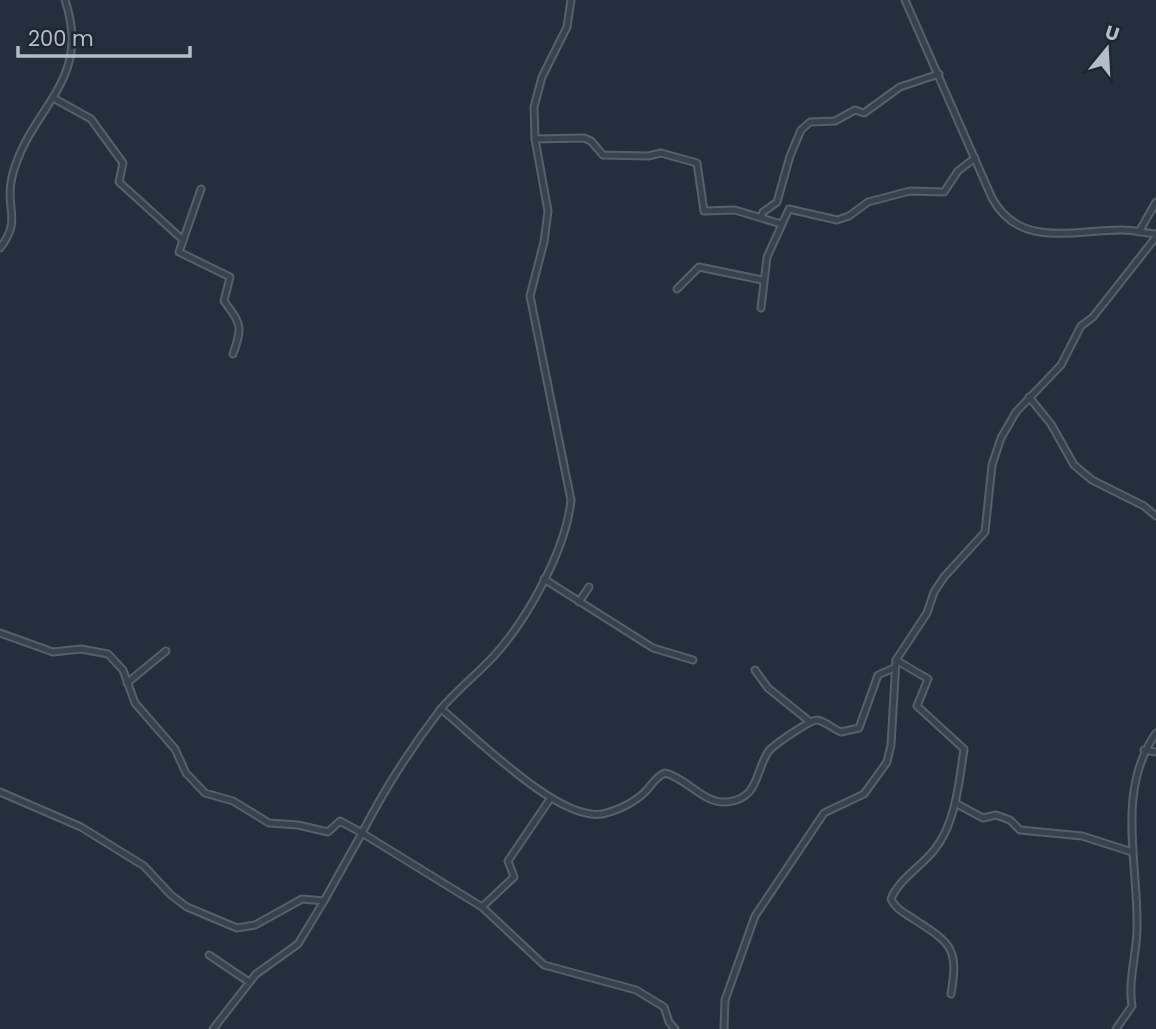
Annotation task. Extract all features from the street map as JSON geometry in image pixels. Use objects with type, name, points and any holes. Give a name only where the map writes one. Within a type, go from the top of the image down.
[{"type":"street","points":[[0,248],[13,228],[10,184],[21,150],[33,125],[55,99],[65,76],[72,38],[65,0]]},
{"type":"street","points":[[213,1029],[248,982],[262,968],[298,944],[382,796],[441,709],[503,645],[544,579],[564,540],[571,500],[531,309],[531,289],[542,254],[548,211],[536,139],[534,107],[539,86],[567,27],[571,0]]},
{"type":"street","points":[[724,1029],[725,1000],[755,916],[824,813],[864,794],[887,762],[891,745],[896,660],[927,613],[934,592],[944,577],[985,532],[992,465],[1016,412],[1061,365],[1081,326],[1093,317],[1156,236],[1139,232],[1054,234],[1013,223],[996,205],[905,0]]},
{"type":"street","points":[[761,217],[763,212],[777,204],[792,149],[805,126],[815,120],[835,121],[855,110],[864,113],[898,88],[939,74]]},
{"type":"street","points":[[55,99],[91,119],[123,163],[119,182],[183,240]]},
{"type":"street","points":[[536,139],[584,138],[594,143],[600,154],[648,156],[661,153],[697,163],[704,211],[735,210],[780,224]]},
{"type":"street","points":[[761,308],[762,280],[767,257],[789,209],[837,220],[849,216],[868,202],[910,191],[944,192],[961,167],[975,158]]},
{"type":"street","points":[[201,190],[179,252],[230,277],[224,301],[236,315],[240,333],[233,354]]},
{"type":"street","points":[[1139,232],[1156,202]]},
{"type":"street","points":[[677,289],[699,267],[762,280]]},
{"type":"street","points":[[1028,397],[1051,424],[1074,465],[1092,480],[1135,501],[1156,516]]},
{"type":"street","points":[[544,579],[653,648],[693,660]]},
{"type":"street","points":[[579,602],[589,587]]},
{"type":"street","points":[[0,633],[53,652],[101,652],[117,662],[135,703],[175,748],[186,773],[207,795],[233,801],[269,823],[296,824],[328,832],[339,821],[482,907],[544,965],[636,990],[664,1007],[669,1022],[676,1029]]},
{"type":"street","points":[[127,683],[166,651]]},
{"type":"street","points":[[896,660],[928,679],[916,706],[964,748],[955,803],[936,848],[897,887],[891,899],[895,906],[931,930],[952,951],[955,969],[951,994]]},
{"type":"street","points":[[441,709],[550,799],[574,810],[602,814],[636,800],[665,773],[709,798],[731,802],[754,789],[769,751],[808,721],[820,721],[841,732],[859,728],[878,675],[894,668]]},
{"type":"street","points":[[755,670],[768,688],[808,721]]},
{"type":"street","points":[[1116,1029],[1132,1006],[1130,991],[1137,905],[1132,852],[1132,805],[1138,766],[1144,750],[1156,733]]},
{"type":"street","points":[[1144,750],[1156,752]]},
{"type":"street","points":[[0,792],[81,827],[144,866],[171,895],[187,907],[237,928],[255,925],[302,899],[324,901]]},
{"type":"street","points":[[482,907],[514,877],[508,861],[550,799]]},
{"type":"street","points":[[955,803],[983,818],[996,816],[1010,820],[1020,830],[1082,836],[1132,852]]},
{"type":"street","points":[[209,955],[248,982]]}]
